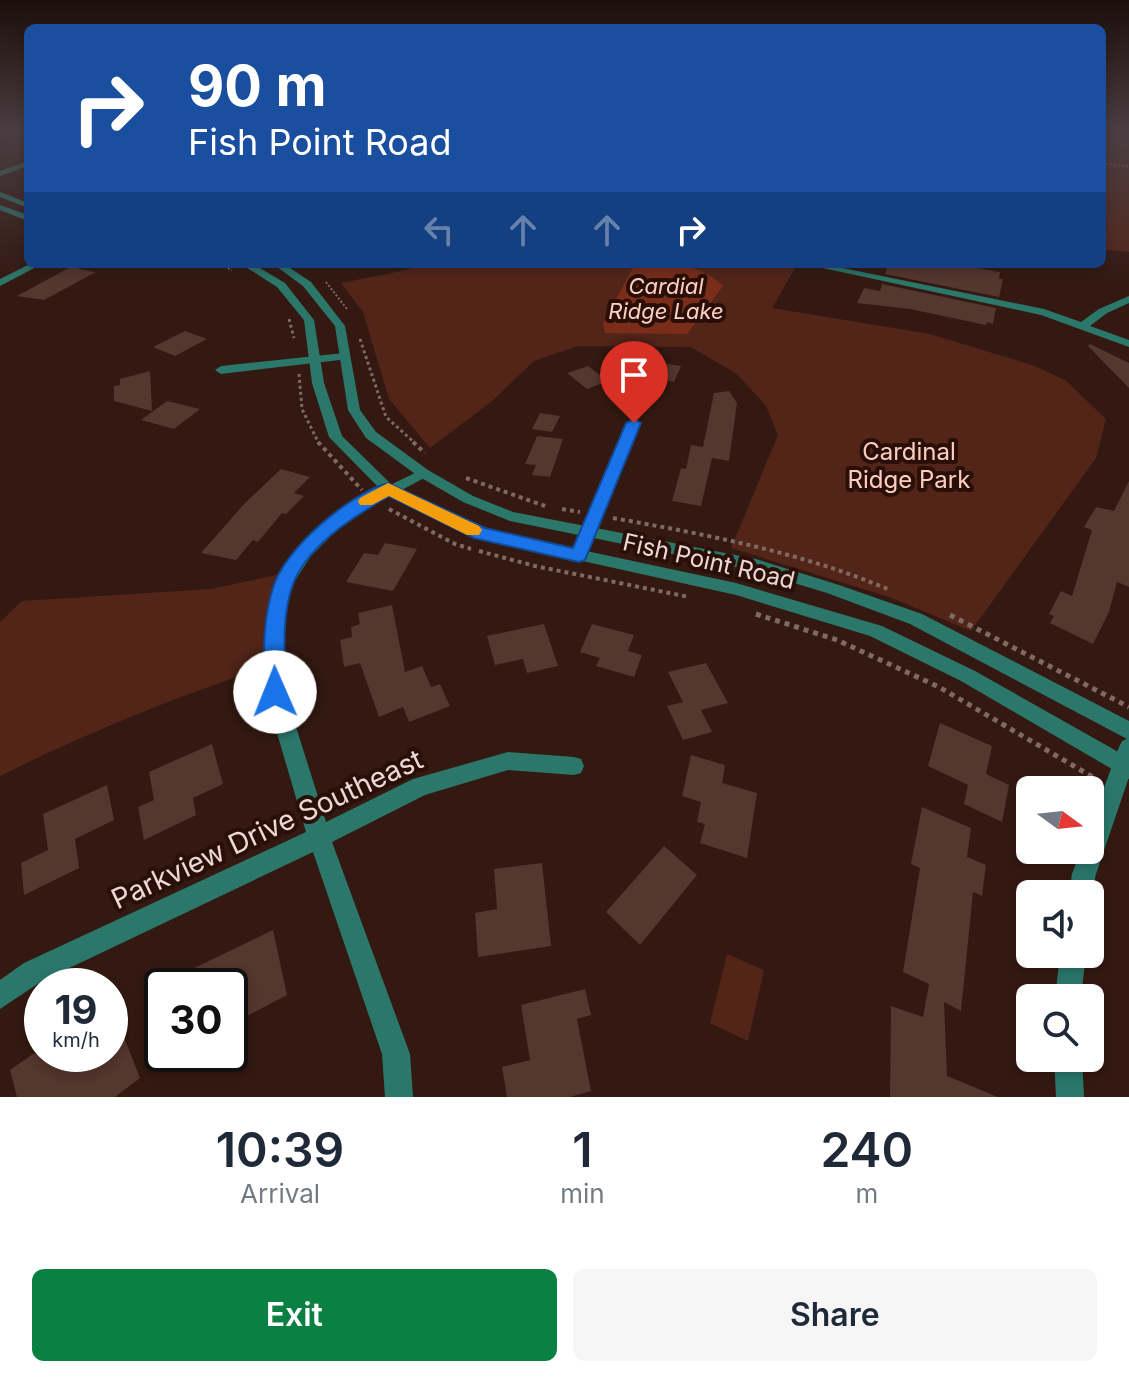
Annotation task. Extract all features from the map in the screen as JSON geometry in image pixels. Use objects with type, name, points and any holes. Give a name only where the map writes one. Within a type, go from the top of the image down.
[{"type":"street","points":[[0,194],[24,204]]},
{"type":"street","points":[[0,207],[24,216]]},
{"type":"street","points":[[0,283],[29,268]]},
{"type":"street","name":"Fish Point Road","points":[[253,268],[281,285],[309,320],[318,383],[336,437],[388,489],[480,533],[736,589],[876,631],[1127,760]]},
{"type":"street","name":"Fish Point Road","points":[[284,268],[307,284],[340,326],[354,410],[371,435],[426,465],[468,499],[510,516],[756,565],[916,619],[1129,731]]},
{"type":"street","points":[[830,268],[994,300],[1084,325],[1129,344]]},
{"type":"street","points":[[1084,325],[1103,311],[1129,299]]},
{"type":"street","points":[[221,370],[344,357]]},
{"type":"street","points":[[579,556],[634,423]]},
{"type":"street","points":[[399,1097],[396,1054],[319,837],[275,692],[274,633],[283,586],[305,552],[344,514],[426,465]]},
{"type":"street","points":[[1083,880],[1127,760]]},
{"type":"street","name":"Parkview Drive Southeast","points":[[0,996],[33,972],[421,786],[508,761],[574,766]]},
{"type":"street","points":[[1069,1072],[1070,1097]]},
{"type":"path","points":[[323,279],[348,310]]},
{"type":"path","points":[[359,334],[386,417],[426,465]]},
{"type":"path","points":[[464,477],[547,506]]},
{"type":"path","points":[[559,508],[735,540],[845,571],[904,596]]},
{"type":"path","points":[[948,614],[1129,707]]},
{"type":"green space","points":[[1106,180],[1129,180],[1129,252],[1106,249]]},
{"type":"green space","name":"Cardinal Ridge Park","points":[[795,268],[772,308],[930,334],[1032,365],[1065,380],[1106,419],[1096,458],[971,631],[892,598],[731,548],[778,435],[766,406],[737,374],[691,347],[578,346],[534,361],[491,402],[430,448],[389,399],[363,312],[341,283],[406,270]]},
{"type":"green space","points":[[291,572],[274,589],[267,667],[132,717],[0,776],[0,622],[22,601],[211,589]]},
{"type":"green space","points":[[727,954],[764,970],[748,1041],[710,1023]]},
{"type":"water","name":"Cardial Ridge Lake","points":[[633,268],[693,268],[723,286],[687,334],[605,333],[603,323]]},
{"type":"building","points":[[69,268],[96,272],[44,300],[17,296]]},
{"type":"building","points":[[887,268],[976,268],[1000,272],[999,279],[1003,279],[999,297],[885,274]]},
{"type":"building","points":[[882,284],[996,308],[993,324],[857,303],[864,288],[880,291]]},
{"type":"building","points":[[185,331],[207,339],[175,356],[153,347]]},
{"type":"building","points":[[1090,344],[1129,363],[1129,388],[1088,346]]},
{"type":"building","points":[[644,360],[681,366],[674,382],[659,379],[656,386],[633,382]]},
{"type":"building","points":[[588,366],[608,381],[587,389],[567,373]]},
{"type":"building","points":[[150,371],[152,411],[114,401],[114,386],[120,385],[120,379]]},
{"type":"building","points":[[729,391],[737,403],[729,461],[712,458],[701,506],[672,501],[681,468],[686,469],[691,445],[703,447],[714,393]]},
{"type":"building","points":[[167,401],[200,409],[174,429],[141,420]]},
{"type":"building","points":[[540,413],[560,416],[552,432],[532,429]]},
{"type":"building","points":[[537,436],[563,439],[550,477],[532,475],[536,465],[525,464]]},
{"type":"building","points":[[281,469],[310,477],[294,493],[304,496],[286,514],[282,513],[258,542],[253,540],[236,560],[201,553],[245,503]]},
{"type":"building","points":[[1129,481],[1129,587],[1117,582],[1109,612],[1093,644],[1050,623],[1054,616],[1049,614],[1061,591],[1072,596],[1092,530],[1084,527],[1096,507],[1114,511]]},
{"type":"building","points":[[385,543],[417,549],[393,591],[346,582],[364,553],[378,555]]},
{"type":"building","points":[[392,605],[405,672],[422,666],[431,687],[440,684],[450,706],[409,722],[403,707],[379,717],[360,663],[344,667],[340,640],[352,637],[351,627],[360,624],[358,613]]},
{"type":"building","points":[[544,624],[558,666],[527,673],[523,659],[495,665],[487,636]]},
{"type":"building","points":[[592,624],[634,635],[628,651],[642,655],[634,677],[596,666],[600,658],[580,652]]},
{"type":"building","points":[[706,663],[728,703],[701,710],[712,732],[683,740],[667,706],[683,702],[668,672]]},
{"type":"building","points":[[940,723],[992,746],[986,774],[1009,785],[1002,822],[964,804],[968,785],[928,766]]},
{"type":"building","points":[[212,744],[223,784],[193,798],[196,815],[144,840],[138,807],[154,800],[149,772]]},
{"type":"building","points":[[691,755],[725,765],[722,783],[757,793],[747,858],[700,843],[705,824],[697,822],[701,802],[682,796]]},
{"type":"building","points":[[107,785],[114,820],[75,839],[79,868],[24,895],[21,863],[48,850],[43,814]]},
{"type":"building","points":[[922,807],[971,828],[967,857],[986,865],[982,896],[973,892],[961,1011],[944,1002],[947,1076],[998,1097],[890,1097],[891,1006],[923,1017],[929,984],[903,972],[920,868],[911,864]]},
{"type":"building","points":[[664,846],[697,875],[640,945],[606,912]]},
{"type":"building","points":[[542,863],[551,946],[478,957],[475,913],[497,909],[494,869]]},
{"type":"building","points":[[273,930],[287,995],[248,1016],[248,968],[194,968]]},
{"type":"building","points":[[585,989],[591,1015],[577,1019],[591,1091],[570,1097],[507,1097],[502,1067],[530,1060],[521,1005]]},
{"type":"building","points":[[128,1048],[140,1078],[115,1097],[17,1097],[10,1070],[24,1060],[24,1072],[128,1072]]},
{"type":"slow traffic","points":[[366,502],[388,489],[473,530]]},
{"type":"route","points":[[275,692],[274,633],[283,586],[305,552],[344,514],[388,489],[480,533],[579,556],[634,423]]}]
